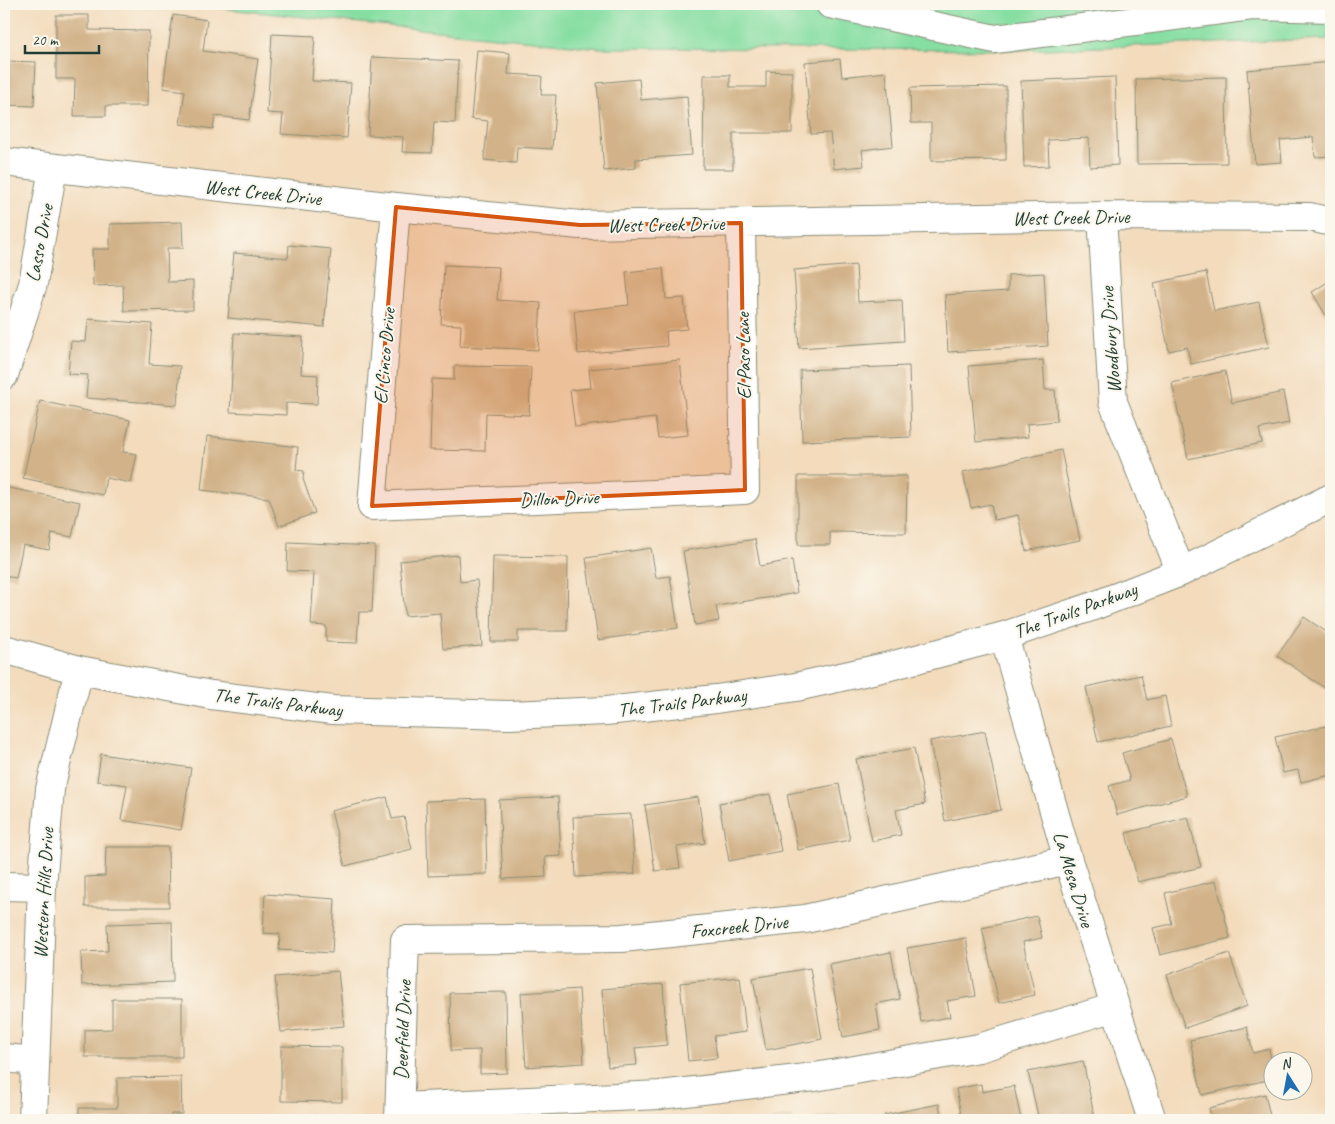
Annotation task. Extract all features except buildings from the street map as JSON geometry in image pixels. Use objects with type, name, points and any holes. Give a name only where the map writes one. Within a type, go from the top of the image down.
[{"type":"street","points":[[830,4],[995,39],[1252,6],[1331,8]]},
{"type":"street","name":"West Creek Drive","points":[[4,162],[396,207],[580,225],[1102,216],[1310,217],[1331,222]]},
{"type":"street","name":"Lasso Drive","points":[[4,375],[33,284],[53,168]]},
{"type":"street","name":"El Cinco Drive","points":[[372,506],[396,207]]},
{"type":"street","name":"Woodbury Drive","points":[[1102,216],[1113,402],[1181,572]]},
{"type":"street","name":"El Paso Lane","points":[[741,223],[745,490]]},
{"type":"street","name":"Dillon Drive","points":[[372,506],[745,490]]},
{"type":"street","name":"The Trails Parkway","points":[[4,648],[80,670],[211,695],[333,710],[509,715],[606,711],[716,699],[796,687],[890,666],[1004,636],[1181,572],[1331,498]]},
{"type":"street","name":"La Mesa Drive","points":[[1004,636],[1068,860],[1152,1120]]},
{"type":"street","name":"Western Hills Drive","points":[[33,1120],[42,887],[50,789],[80,670]]},
{"type":"street","name":"Foxcreek Drive","points":[[405,940],[622,938],[805,919],[1068,860]]},
{"type":"street","points":[[4,886],[42,887]]},
{"type":"street","name":"Deerfield Drive","points":[[400,1114],[405,940]]},
{"type":"street","points":[[400,1114],[660,1094],[815,1077],[979,1048],[1115,1007]]},
{"type":"street","points":[[4,1058],[35,1061]]},
{"type":"highlighted area","points":[[396,207],[580,225],[741,223],[745,490],[372,506]]},
{"type":"green space","points":[[179,4],[1331,4],[1331,39],[1018,50],[599,48]]}]
